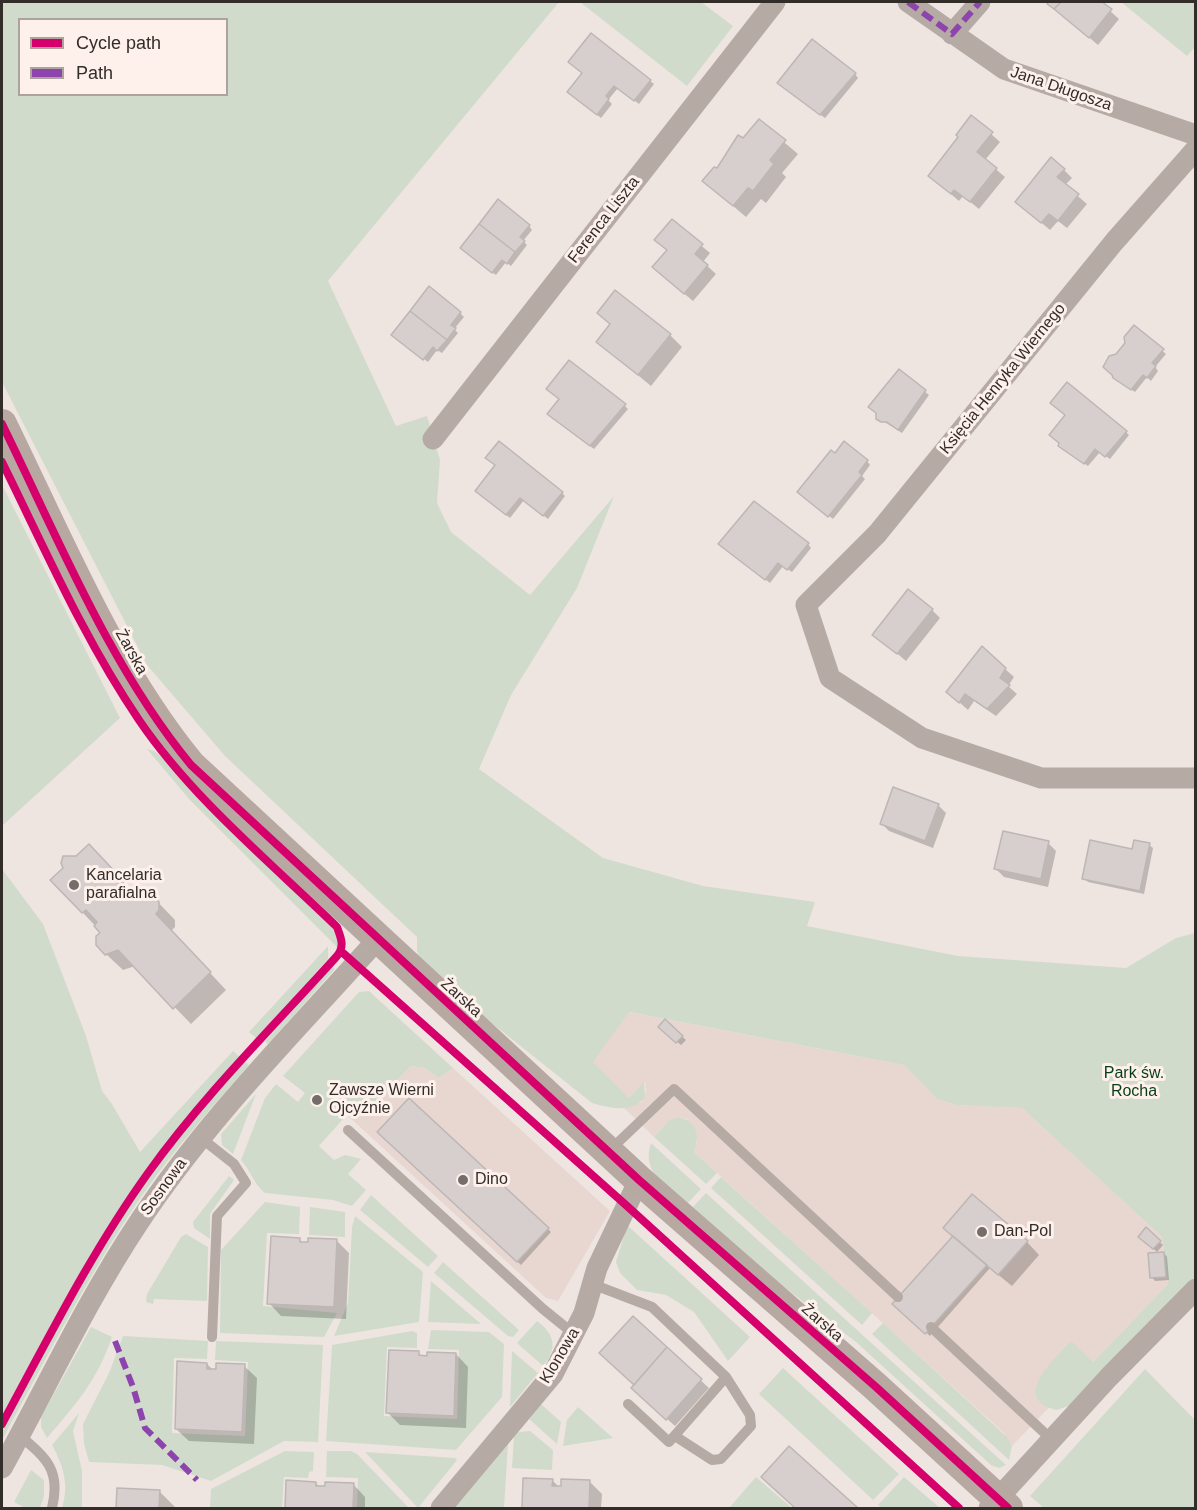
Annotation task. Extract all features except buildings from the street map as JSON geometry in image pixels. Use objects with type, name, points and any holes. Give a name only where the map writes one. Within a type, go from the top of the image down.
[{"type":"street","name":"Ferenca Liszta","points":[[433,439],[775,2]]},
{"type":"street","name":"Jana Długosza","points":[[908,2],[1004,69],[1196,135]]},
{"type":"street","points":[[952,34],[980,2]]},
{"type":"street","name":"Księcia Henryka Wiernego","points":[[1196,149],[1113,242],[877,534],[806,605],[830,678],[922,738],[1041,778],[1196,778]]},
{"type":"street","name":"Żarska","points":[[2,424],[114,651],[156,720],[211,787],[639,1180],[876,1387],[998,1505]]},
{"type":"street","name":"Sosnowa","points":[[2,1468],[118,1254],[166,1183],[201,1138],[377,940]]},
{"type":"street","name":"Klonowa","points":[[441,1509],[553,1374],[574,1334],[597,1268],[639,1180]]},
{"type":"street","points":[[998,1505],[1051,1439],[1196,1289]]},
{"type":"lane","points":[[609,1151],[674,1089],[898,1297]]},
{"type":"lane","points":[[348,1130],[543,1309],[574,1334]]},
{"type":"lane","points":[[201,1138],[234,1164],[246,1183],[217,1216],[212,1337]]},
{"type":"lane","points":[[592,1284],[652,1307],[726,1377],[750,1415],[751,1426],[722,1459],[712,1460],[675,1436]]},
{"type":"lane","points":[[931,1327],[1051,1439]]},
{"type":"lane","points":[[628,1404],[669,1442],[726,1377]]},
{"type":"lane","points":[[20,1436],[49,1463],[54,1477],[52,1509]]},
{"type":"shaded area","points":[[628,1012],[904,1065],[937,1099],[956,1105],[1022,1108],[1162,1237],[1168,1284],[1012,1446],[1003,1432],[694,1152],[697,1142],[687,1119],[678,1117],[668,1121],[654,1137],[624,1108],[642,1102],[646,1091],[645,1082],[629,1098],[592,1062]]},
{"type":"shaded area","points":[[411,1066],[425,1068],[439,1078],[453,1068],[610,1211],[558,1301],[546,1298],[347,1115],[359,1101],[370,1107]]},
{"type":"green space","name":"Park św. Rocha","points":[[2,2],[559,2],[328,281],[396,426],[427,416],[440,460],[437,503],[451,532],[530,595],[614,496],[577,588],[511,695],[479,769],[603,858],[703,886],[815,902],[807,926],[958,956],[1126,968],[1176,938],[1195,933],[1195,1278],[1071,1405],[1057,1410],[1043,1405],[1037,1397],[1036,1388],[1040,1378],[1055,1357],[1071,1341],[1093,1362],[1168,1284],[1162,1237],[1022,1108],[956,1105],[937,1099],[904,1065],[629,1012],[593,1062],[629,1098],[644,1082],[645,1097],[634,1106],[627,1108],[613,1108],[592,1103],[449,989],[420,961],[417,937],[225,756],[147,665],[2,382]]},
{"type":"green space","points":[[580,2],[701,2],[733,26],[687,86]]},
{"type":"green space","points":[[1121,2],[1195,2],[1195,47],[1187,56]]},
{"type":"green space","points":[[2,485],[120,718],[2,826]]},
{"type":"green space","points":[[147,749],[154,751],[169,763],[331,919],[341,932],[343,953],[189,799]]},
{"type":"green space","points":[[2,869],[43,924],[86,1036],[102,1091],[140,1152],[233,1051],[249,1065],[170,1158],[127,1218],[78,1300],[2,1440]]},
{"type":"green space","points":[[328,946],[328,959],[257,1039],[249,1032]]},
{"type":"green space","points":[[332,967],[335,969],[268,1044],[265,1041]]},
{"type":"green space","points":[[369,991],[453,1068],[439,1078],[425,1068],[411,1066],[370,1107],[359,1101],[319,1146],[334,1160],[345,1155],[361,1159],[348,1174],[366,1190],[352,1206],[333,1200],[265,1193],[241,1160],[265,1098],[276,1084],[298,1102],[305,1093],[283,1076],[359,992]]},
{"type":"green space","points":[[256,1094],[233,1154],[222,1145],[221,1134]]},
{"type":"green space","points":[[678,1117],[690,1122],[696,1130],[697,1140],[694,1152],[717,1173],[706,1184],[654,1137],[668,1121]]},
{"type":"green space","points":[[651,1143],[701,1189],[685,1206],[663,1186],[652,1171],[649,1163]]},
{"type":"green space","points":[[229,1176],[234,1180],[210,1214],[210,1239],[194,1228],[193,1222]]},
{"type":"green space","points":[[721,1177],[872,1313],[862,1325],[711,1188]]},
{"type":"green space","points":[[706,1193],[1006,1465],[999,1468],[991,1465],[856,1342],[733,1248],[690,1210]]},
{"type":"green space","points":[[371,1195],[438,1256],[428,1267],[360,1210]]},
{"type":"green space","points":[[265,1202],[300,1207],[299,1234],[267,1233],[263,1306],[337,1313],[324,1337],[220,1333],[221,1250]]},
{"type":"green space","points":[[310,1207],[345,1212],[345,1237],[309,1235]]},
{"type":"green space","points":[[355,1216],[423,1272],[419,1322],[334,1336],[348,1303],[352,1227]]},
{"type":"green space","points":[[627,1225],[750,1337],[728,1361],[694,1312],[666,1295],[637,1290],[620,1273],[616,1262]]},
{"type":"green space","points":[[186,1234],[208,1247],[207,1301],[154,1299],[153,1304],[146,1302],[147,1294],[181,1237]]},
{"type":"green space","points":[[443,1262],[519,1330],[513,1337],[508,1336],[434,1273]]},
{"type":"green space","points":[[431,1281],[481,1324],[428,1322]]},
{"type":"green space","points":[[537,1321],[548,1331],[552,1342],[551,1354],[543,1366],[517,1343]]},
{"type":"green space","points":[[883,1323],[1007,1437],[1012,1446],[1009,1460],[872,1334]]},
{"type":"green space","points":[[91,1327],[112,1337],[106,1353],[85,1391],[47,1438],[41,1427],[41,1417]]},
{"type":"green space","points":[[431,1330],[489,1332],[504,1344],[502,1397],[456,1450],[326,1441],[332,1345],[412,1331],[417,1333],[417,1348],[387,1347],[384,1416],[457,1419],[459,1350],[428,1349]]},
{"type":"green space","points":[[123,1336],[208,1341],[207,1359],[174,1358],[172,1433],[245,1436],[248,1362],[215,1360],[216,1341],[323,1345],[318,1442],[284,1441],[211,1481],[162,1465],[89,1462],[84,1444],[83,1424],[109,1373]]},
{"type":"green space","points":[[512,1351],[538,1373],[510,1407]]},
{"type":"green space","points":[[783,1368],[899,1474],[873,1500],[759,1394]]},
{"type":"green space","points":[[1145,1369],[1195,1420],[1195,1508],[1044,1508],[1030,1496]]},
{"type":"green space","points":[[541,1404],[561,1422],[557,1444],[529,1419]]},
{"type":"green space","points":[[578,1407],[613,1438],[563,1446],[567,1420]]},
{"type":"green space","points":[[79,1413],[73,1431],[82,1471],[82,1508],[62,1508],[65,1492],[64,1476],[52,1445]]},
{"type":"green space","points":[[530,1431],[553,1450],[552,1470],[512,1468],[514,1436],[519,1432]]},
{"type":"green space","points":[[508,1444],[504,1508],[452,1508]]},
{"type":"green space","points":[[285,1451],[314,1452],[313,1471],[309,1472],[308,1478],[284,1477],[282,1508],[210,1508],[211,1489]]},
{"type":"green space","points":[[327,1451],[351,1451],[357,1454],[409,1508],[357,1508],[358,1478],[326,1477]]},
{"type":"green space","points":[[365,1452],[455,1458],[457,1460],[418,1508]]},
{"type":"green space","points":[[31,1470],[44,1480],[44,1496],[40,1508],[25,1508],[14,1502]]},
{"type":"green space","points":[[756,1477],[792,1508],[729,1508]]},
{"type":"green space","points":[[904,1477],[940,1508],[882,1508],[878,1505]]},
{"type":"marked path","points":[[908,2],[952,34],[980,2]]},
{"type":"marked path","points":[[115,1341],[133,1387],[145,1428],[197,1480]]},
{"type":"cycle path","points":[[2,424],[110,644],[162,727],[191,765],[639,1180],[876,1387],[1008,1508]]},
{"type":"cycle path","points":[[2,462],[83,626],[139,720],[160,749],[207,802],[337,927],[342,945],[337,956],[192,1116],[148,1173],[89,1264],[2,1424]]},
{"type":"cycle path","points":[[343,953],[627,1206],[959,1508]]},
{"type":"place","name":"Kancelaria parafialna","points":[[74,885]]},
{"type":"place","name":"Zawsze Wierni Ojcyźnie","points":[[317,1100]]},
{"type":"place","name":"Dino","points":[[463,1180]]},
{"type":"place","name":"Dan-Pol","points":[[982,1232]]}]
